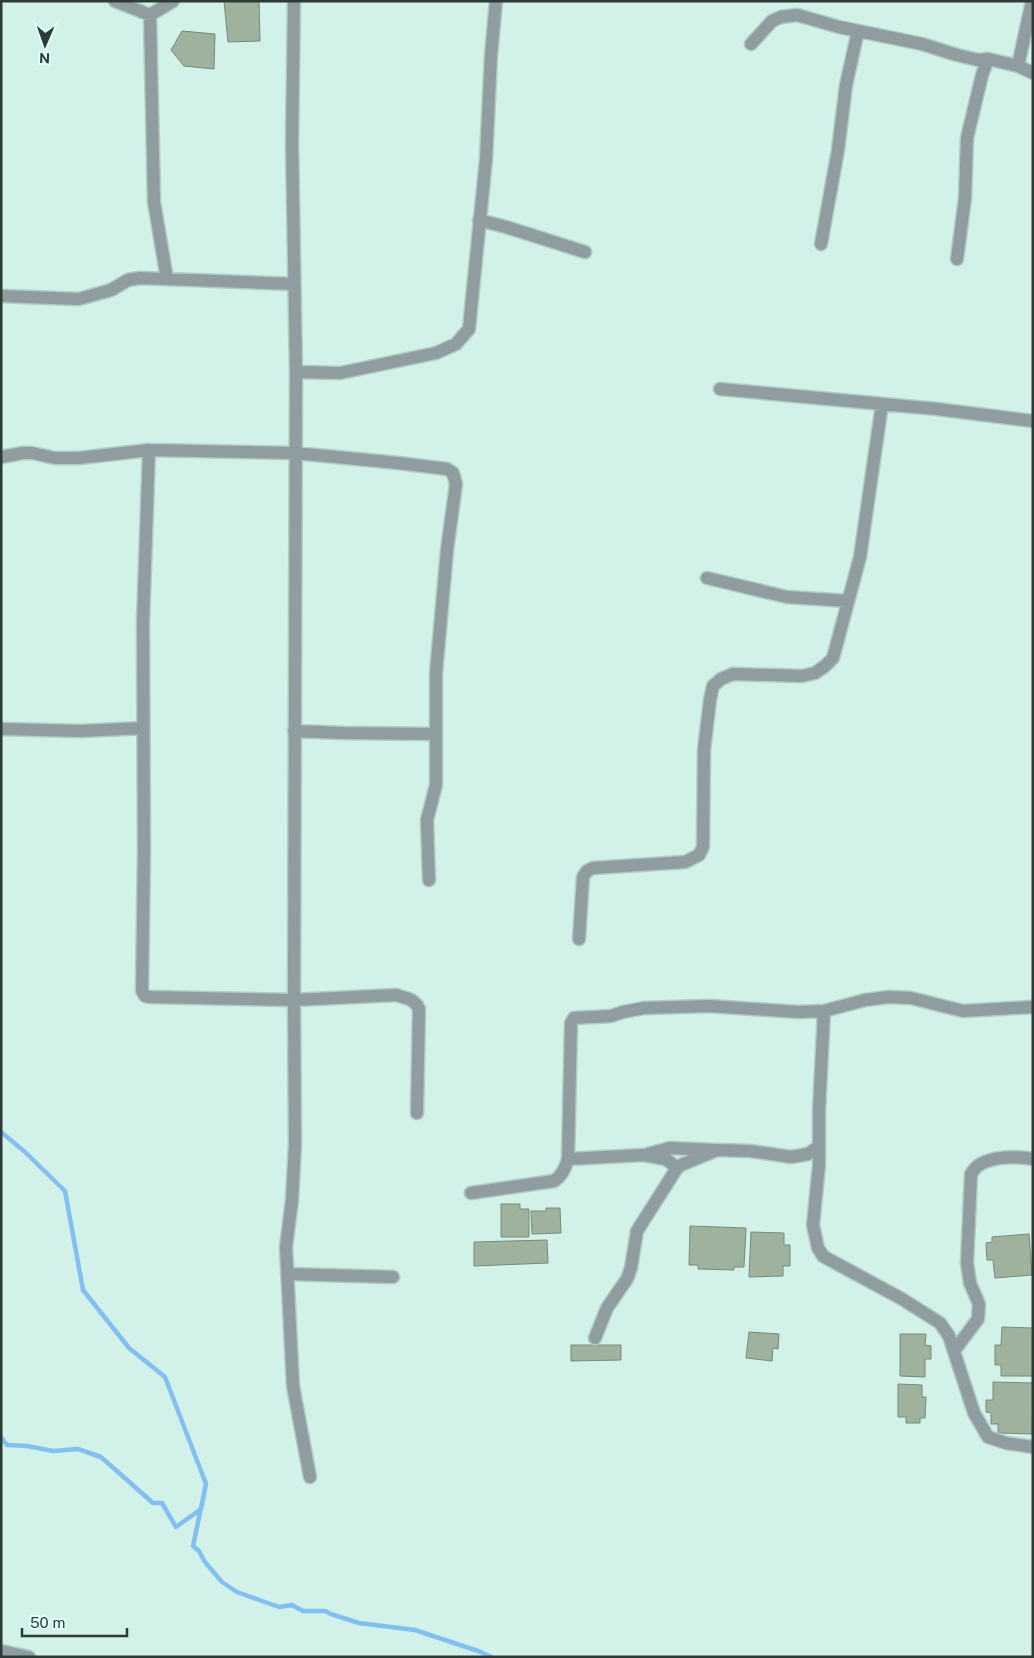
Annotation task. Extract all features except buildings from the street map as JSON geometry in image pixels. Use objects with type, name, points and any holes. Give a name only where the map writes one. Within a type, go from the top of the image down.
[{"type":"street","points":[[115,1],[150,15]]},
{"type":"street","points":[[150,15],[173,1]]},
{"type":"street","points":[[294,1],[292,144],[296,372],[294,731],[295,1144],[292,1200],[286,1247],[293,1386],[310,1477]]},
{"type":"street","points":[[296,372],[340,373],[436,353],[456,344],[469,329],[486,159],[491,55],[496,1]]},
{"type":"street","points":[[1018,66],[1032,1]]},
{"type":"street","points":[[150,15],[154,202],[167,279]]},
{"type":"street","points":[[750,44],[772,21],[790,15],[797,15],[858,31],[922,44],[978,60],[1018,66],[1033,73]]},
{"type":"street","points":[[821,244],[838,150],[846,85],[858,31]]},
{"type":"street","points":[[957,259],[965,198],[967,138],[982,75],[988,60]]},
{"type":"street","points":[[479,220],[585,252]]},
{"type":"street","points":[[1,296],[79,299],[112,290],[128,280],[140,278],[294,284]]},
{"type":"street","points":[[720,389],[882,404],[1033,421]]},
{"type":"street","points":[[578,939],[583,877],[587,871],[593,868],[685,862],[699,855],[704,846],[704,750],[710,700],[714,686],[721,678],[733,674],[802,676],[820,669],[833,658],[860,556],[882,404]]},
{"type":"street","points":[[149,450],[143,622],[144,852],[142,991],[145,996],[150,998],[294,1000],[396,995],[411,999],[419,1009],[417,1113]]},
{"type":"street","points":[[1,457],[23,452],[54,458],[79,458],[149,450],[295,453],[408,464],[447,469],[453,473],[456,484],[446,550],[436,673],[436,785],[427,820],[429,880]]},
{"type":"street","points":[[708,578],[787,596],[848,601]]},
{"type":"street","points":[[1,729],[81,731],[143,728]]},
{"type":"street","points":[[294,731],[436,734]]},
{"type":"street","points":[[471,1193],[554,1181],[564,1171],[568,1159],[571,1023],[574,1018],[611,1016],[644,1008],[709,1006],[799,1012],[824,1011],[865,1000],[889,997],[911,998],[963,1011],[1033,1007]]},
{"type":"street","points":[[824,1011],[819,1111],[819,1165],[813,1225],[818,1248],[823,1256],[902,1299],[940,1323],[954,1351],[974,1413],[988,1437],[1006,1443],[1033,1447]]},
{"type":"street","points":[[568,1159],[643,1155],[670,1148],[751,1151],[791,1157],[808,1154],[819,1146]]},
{"type":"street","points":[[595,1338],[607,1308],[628,1279],[637,1231],[677,1168],[718,1150]]},
{"type":"street","points":[[643,1155],[666,1159],[677,1168]]},
{"type":"street","points":[[954,1351],[978,1319],[979,1304],[970,1283],[967,1263],[971,1174],[979,1165],[991,1160],[1022,1157],[1033,1159]]},
{"type":"street","points":[[288,1274],[393,1277]]},
{"type":"street","points":[[1,1651],[29,1657]]},
{"type":"waterway","points":[[1,1132],[25,1152],[65,1191],[83,1290],[129,1348],[165,1377],[206,1484]]},
{"type":"waterway","points":[[1,1437],[7,1445],[27,1446],[53,1451],[78,1449],[101,1457],[153,1503],[162,1503],[176,1527],[201,1509],[206,1484],[193,1546],[199,1551],[205,1562],[222,1582],[237,1592],[279,1607],[292,1605],[303,1611],[325,1611],[359,1623],[415,1630],[491,1657]]}]
